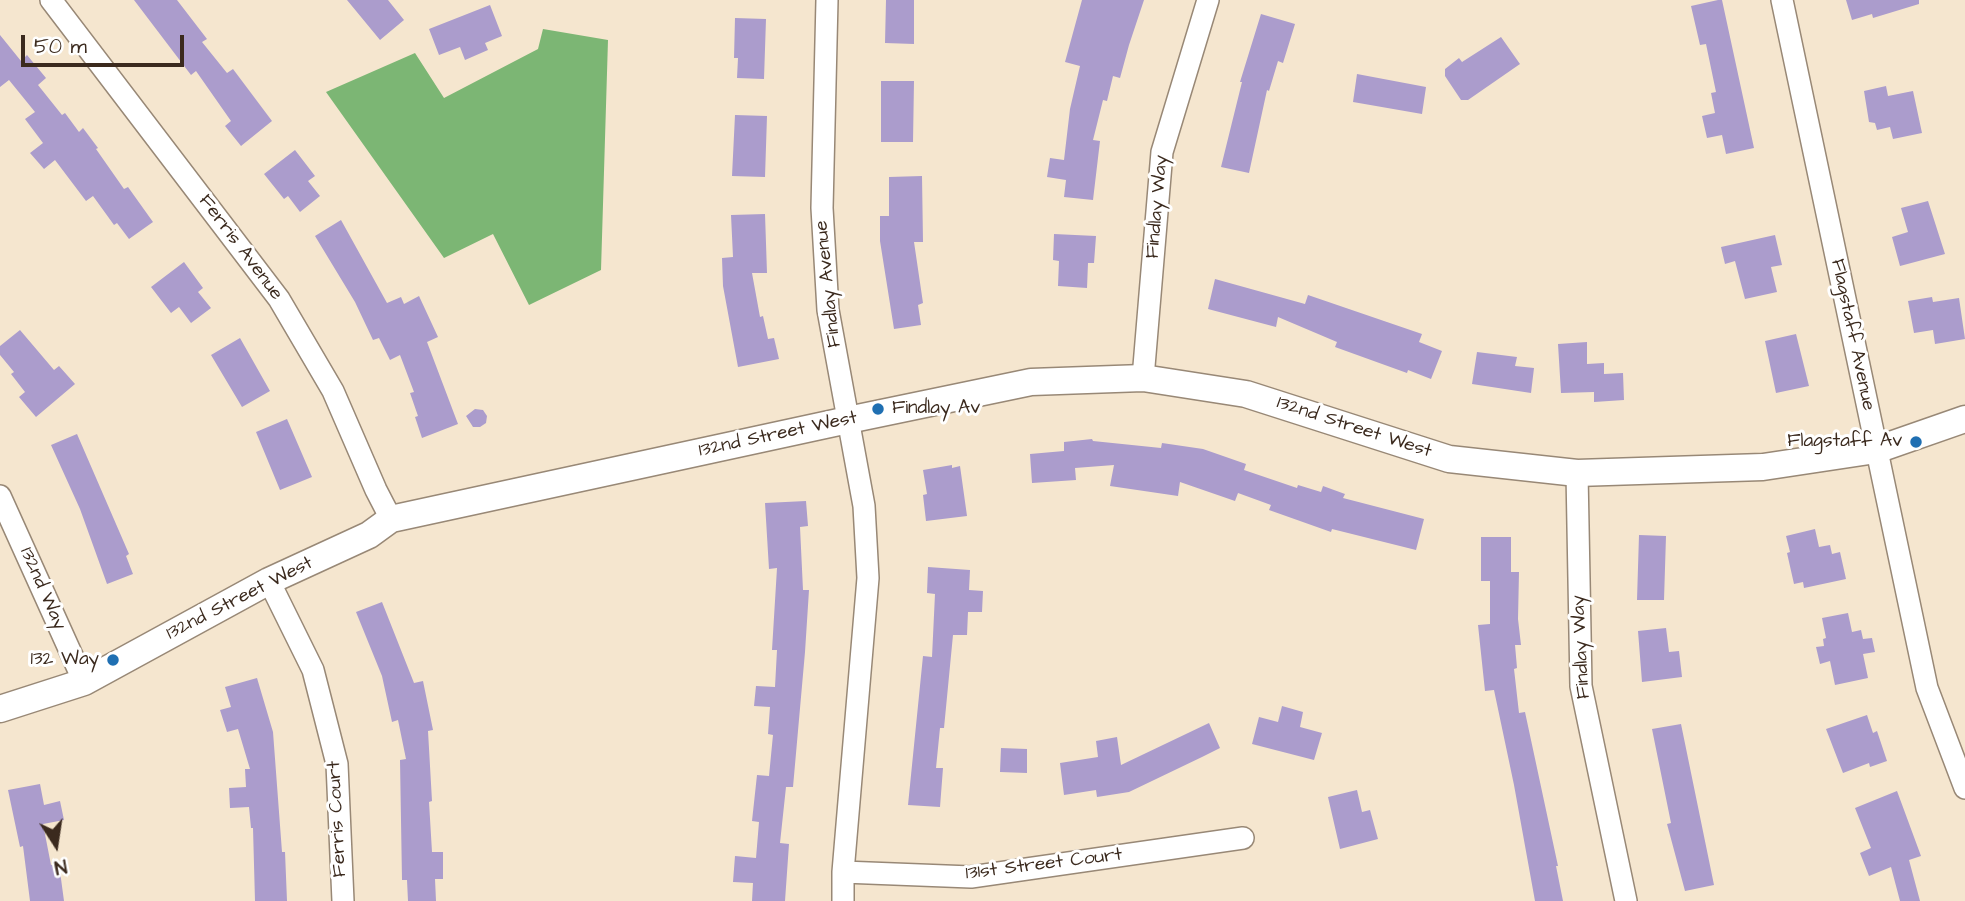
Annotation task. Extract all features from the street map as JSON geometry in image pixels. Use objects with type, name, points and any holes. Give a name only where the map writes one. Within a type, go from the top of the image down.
[{"type":"street","name":"Ferris Avenue","points":[[51,0],[279,299],[333,391],[391,519]]},
{"type":"street","name":"Findlay Avenue","points":[[827,0],[822,208],[828,310],[864,506],[868,578],[843,901]]},
{"type":"street","name":"Findlay Way","points":[[1143,378],[1162,152],[1209,0]]},
{"type":"street","name":"Flagstaff Avenue","points":[[1782,0],[1927,688],[1965,788]]},
{"type":"street","name":"132nd Street West","points":[[0,709],[84,682],[269,581],[369,535],[391,519],[1031,382],[1143,378],[1247,394],[1449,458],[1577,472],[1763,467],[1876,450],[1965,419]]},
{"type":"street","name":"Findlay Way","points":[[1577,472],[1581,686],[1626,901]]},
{"type":"street","name":"132nd Way","points":[[0,496],[84,682]]},
{"type":"street","name":"Ferris Court","points":[[269,581],[313,670],[337,764],[343,901]]},
{"type":"street","name":"131st Street Court","points":[[844,873],[971,877],[1243,838]]},
{"type":"green space","points":[[543,29],[608,40],[601,270],[529,305],[493,234],[444,258],[326,92],[415,53],[444,98],[538,49]]},
{"type":"building","points":[[134,0],[177,0],[207,39],[202,42],[227,73],[233,69],[272,121],[241,146],[225,126],[231,121],[196,71],[191,75]]},
{"type":"building","points":[[347,0],[388,0],[404,20],[380,40]]},
{"type":"building","points":[[886,0],[914,0],[914,44],[885,43]]},
{"type":"building","points":[[1082,0],[1144,0],[1120,78],[1113,76],[1107,101],[1103,100],[1093,140],[1100,141],[1093,200],[1064,197],[1066,180],[1047,177],[1050,158],[1064,160],[1070,109],[1080,66],[1065,62]]},
{"type":"building","points":[[1722,0],[1754,148],[1726,154],[1722,135],[1707,138],[1702,116],[1715,113],[1711,93],[1716,92],[1706,44],[1700,45],[1691,6]]},
{"type":"building","points":[[1846,0],[1919,0],[1919,4],[1873,18],[1872,14],[1852,20]]},
{"type":"building","points":[[490,5],[502,36],[485,43],[488,50],[465,60],[460,47],[439,55],[429,29]]},
{"type":"building","points":[[1261,14],[1295,24],[1283,63],[1278,61],[1269,91],[1267,90],[1249,173],[1221,167],[1240,82]]},
{"type":"building","points":[[735,18],[766,19],[764,79],[737,78],[738,58],[734,58]]},
{"type":"building","points":[[0,35],[21,61],[27,55],[46,78],[38,85],[79,132],[83,128],[124,189],[128,187],[153,222],[129,239],[117,223],[114,225],[93,196],[86,201],[55,160],[44,169],[30,153],[43,143],[25,119],[35,112],[9,80],[0,87]]},
{"type":"building","points":[[1501,37],[1520,64],[1468,100],[1461,100],[1445,76],[1445,69],[1459,58],[1462,62]]},
{"type":"building","points":[[1357,74],[1426,87],[1422,114],[1353,102]]},
{"type":"building","points":[[881,81],[914,81],[913,142],[881,142]]},
{"type":"building","points":[[1886,86],[1888,96],[1913,91],[1922,133],[1893,139],[1890,127],[1877,130],[1875,123],[1869,122],[1864,91]]},
{"type":"building","points":[[735,115],[767,116],[765,177],[732,176]]},
{"type":"building","points":[[295,150],[315,176],[308,181],[320,196],[300,212],[288,196],[284,199],[264,174]]},
{"type":"building","points":[[922,176],[923,242],[914,242],[923,303],[918,305],[921,325],[894,329],[880,241],[880,216],[889,216],[889,177]]},
{"type":"building","points":[[1928,201],[1945,254],[1900,266],[1892,237],[1908,232],[1901,208]]},
{"type":"building","points":[[765,214],[767,273],[752,273],[760,317],[763,316],[768,339],[774,338],[779,359],[738,367],[723,286],[722,258],[733,257],[731,215]]},
{"type":"building","points":[[341,220],[387,303],[401,297],[404,304],[419,296],[438,337],[427,342],[458,424],[422,438],[410,393],[414,392],[400,355],[390,360],[379,338],[373,340],[355,302],[315,236]]},
{"type":"building","points":[[1054,234],[1096,236],[1094,263],[1088,263],[1087,288],[1058,286],[1059,261],[1053,260]]},
{"type":"building","points":[[1775,235],[1782,265],[1771,267],[1777,292],[1745,299],[1735,261],[1725,264],[1721,247]]},
{"type":"building","points":[[184,262],[203,288],[198,292],[211,308],[191,323],[179,307],[171,313],[151,287]]},
{"type":"building","points":[[1215,279],[1305,304],[1308,295],[1422,334],[1419,342],[1442,351],[1431,379],[1408,370],[1407,373],[1335,347],[1337,342],[1278,317],[1276,327],[1208,309]]},
{"type":"building","points":[[1932,297],[1933,302],[1959,298],[1965,339],[1935,344],[1933,330],[1914,333],[1908,301]]},
{"type":"building","points":[[20,330],[54,370],[59,366],[75,384],[36,417],[19,397],[25,392],[0,355],[0,346]]},
{"type":"building","points":[[1796,334],[1809,386],[1776,393],[1765,341]]},
{"type":"building","points":[[240,338],[270,391],[242,407],[211,355]]},
{"type":"building","points":[[1587,342],[1587,364],[1604,363],[1604,374],[1623,373],[1624,400],[1594,402],[1594,392],[1561,393],[1558,344]]},
{"type":"building","points":[[1477,352],[1517,357],[1515,366],[1534,368],[1531,393],[1472,384]]},
{"type":"building","points":[[475,409],[483,410],[487,416],[486,423],[480,427],[473,427],[466,416]]},
{"type":"building","points":[[287,419],[312,477],[280,490],[256,432]]},
{"type":"building","points":[[77,434],[129,554],[126,556],[133,574],[107,584],[80,509],[51,445]]},
{"type":"building","points":[[1092,439],[1161,448],[1162,443],[1203,449],[1246,464],[1244,470],[1297,488],[1298,485],[1321,492],[1323,486],[1345,494],[1343,498],[1424,519],[1416,550],[1332,529],[1331,532],[1269,510],[1271,505],[1238,493],[1235,501],[1180,482],[1178,496],[1110,486],[1114,465],[1075,468],[1076,480],[1032,483],[1030,454],[1064,451],[1064,442]]},
{"type":"building","points":[[952,465],[952,468],[960,466],[967,516],[926,521],[923,495],[927,494],[923,470]]},
{"type":"building","points":[[806,501],[808,526],[800,527],[803,590],[809,590],[805,652],[793,787],[786,787],[780,843],[789,844],[785,901],[752,901],[753,883],[733,882],[735,856],[756,858],[759,822],[752,821],[757,775],[769,776],[773,735],[768,734],[770,707],[754,706],[756,686],[775,687],[777,650],[772,650],[777,568],[769,569],[765,503]]},
{"type":"building","points":[[1815,529],[1819,547],[1830,545],[1832,554],[1840,552],[1846,579],[1804,588],[1803,582],[1794,584],[1786,536]]},
{"type":"building","points":[[1639,535],[1666,536],[1664,600],[1637,600]]},
{"type":"building","points":[[1481,537],[1511,537],[1511,572],[1519,572],[1518,619],[1521,645],[1515,645],[1517,668],[1514,669],[1519,713],[1525,712],[1563,901],[1535,901],[1494,690],[1485,691],[1478,625],[1490,624],[1490,581],[1481,581]]},
{"type":"building","points":[[928,567],[970,570],[969,590],[983,591],[982,612],[968,612],[967,635],[953,635],[944,728],[940,728],[936,768],[943,768],[940,807],[908,805],[923,656],[932,657],[935,594],[927,593]]},
{"type":"building","points":[[382,602],[414,683],[423,681],[433,730],[428,731],[432,852],[443,852],[443,879],[435,879],[436,901],[408,901],[407,880],[402,880],[400,760],[406,759],[398,720],[392,722],[382,676],[356,612]]},
{"type":"building","points":[[1848,613],[1852,632],[1861,630],[1863,639],[1872,638],[1875,652],[1863,654],[1868,678],[1835,685],[1830,661],[1820,664],[1816,647],[1824,646],[1823,639],[1826,638],[1822,618]]},
{"type":"building","points":[[1666,628],[1669,652],[1679,651],[1682,677],[1642,682],[1638,631]]},
{"type":"building","points":[[257,678],[273,732],[287,901],[255,901],[253,828],[249,807],[230,808],[229,788],[246,787],[245,769],[250,769],[238,729],[227,732],[220,710],[231,707],[225,687]]},
{"type":"building","points":[[1282,706],[1303,712],[1300,727],[1322,733],[1314,760],[1252,744],[1259,717],[1278,722]]},
{"type":"building","points":[[1867,715],[1873,733],[1877,731],[1887,761],[1870,767],[1869,763],[1843,773],[1826,729]]},
{"type":"building","points":[[1209,723],[1220,748],[1202,757],[1129,792],[1097,797],[1096,790],[1064,795],[1060,763],[1098,757],[1096,741],[1117,737],[1121,765]]},
{"type":"building","points":[[1681,724],[1714,885],[1685,891],[1667,824],[1671,823],[1652,729]]},
{"type":"building","points":[[1001,748],[1027,749],[1027,773],[1000,772]]},
{"type":"building","points":[[40,784],[44,805],[60,801],[64,820],[43,824],[51,865],[59,864],[64,901],[30,901],[23,846],[20,847],[8,790]]},
{"type":"building","points":[[1357,790],[1362,812],[1370,810],[1378,839],[1340,849],[1328,797]]},
{"type":"building","points":[[1897,791],[1921,856],[1909,860],[1920,901],[1900,901],[1891,867],[1869,876],[1860,853],[1871,848],[1855,808]]},
{"type":"place","name":"Findlay Av","points":[[878,409]]},
{"type":"place","name":"Flagstaff Av","points":[[1916,442]]},
{"type":"place","name":"132 Way","points":[[113,660]]}]
